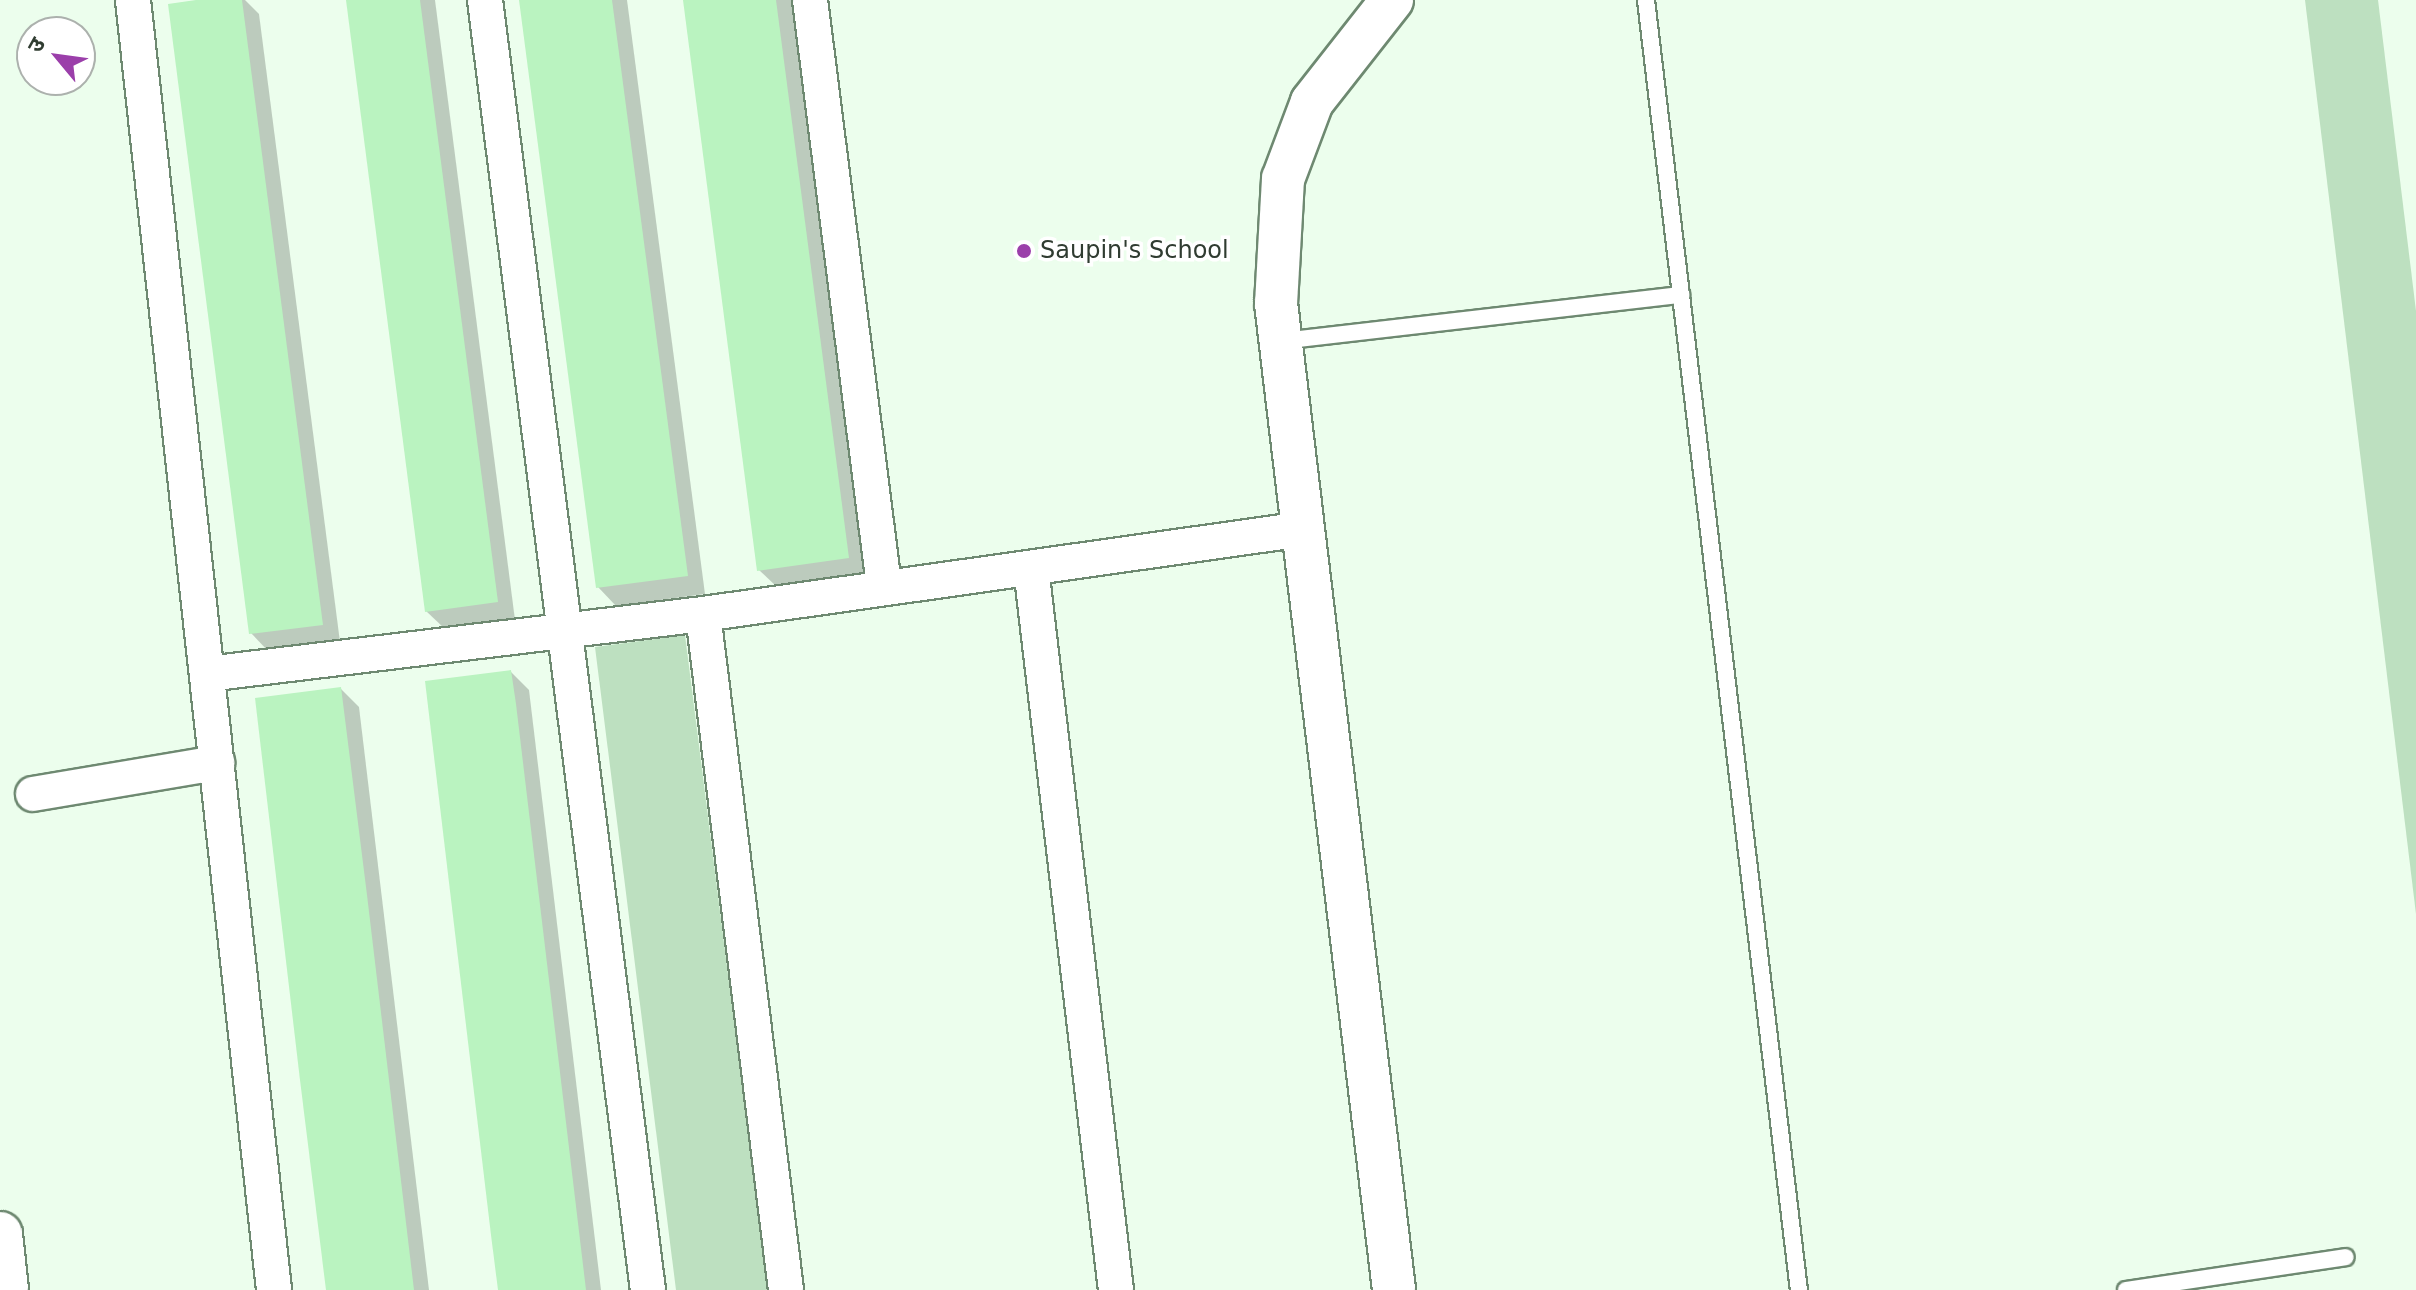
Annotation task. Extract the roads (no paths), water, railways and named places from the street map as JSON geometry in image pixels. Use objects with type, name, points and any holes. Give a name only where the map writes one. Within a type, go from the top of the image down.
[{"type":"main road","points":[[0,1234],[6,1290]]},
{"type":"street","points":[[133,0],[274,1290]]},
{"type":"street","points":[[485,0],[648,1290]]},
{"type":"street","points":[[810,0],[884,586]]},
{"type":"street","points":[[1392,0],[1312,102],[1283,179],[1276,303],[1394,1290]]},
{"type":"street","points":[[207,674],[703,614],[1303,529]]},
{"type":"street","points":[[1031,568],[1116,1290]]},
{"type":"street","points":[[703,614],[786,1290]]},
{"type":"street","points":[[33,794],[217,763]]},
{"type":"lane","points":[[1646,0],[1799,1290]]},
{"type":"lane","points":[[1281,341],[1681,295]]},
{"type":"lane","points":[[2126,1290],[2346,1257]]},
{"type":"place","name":"Saupin's School","points":[[1024,251]]}]
